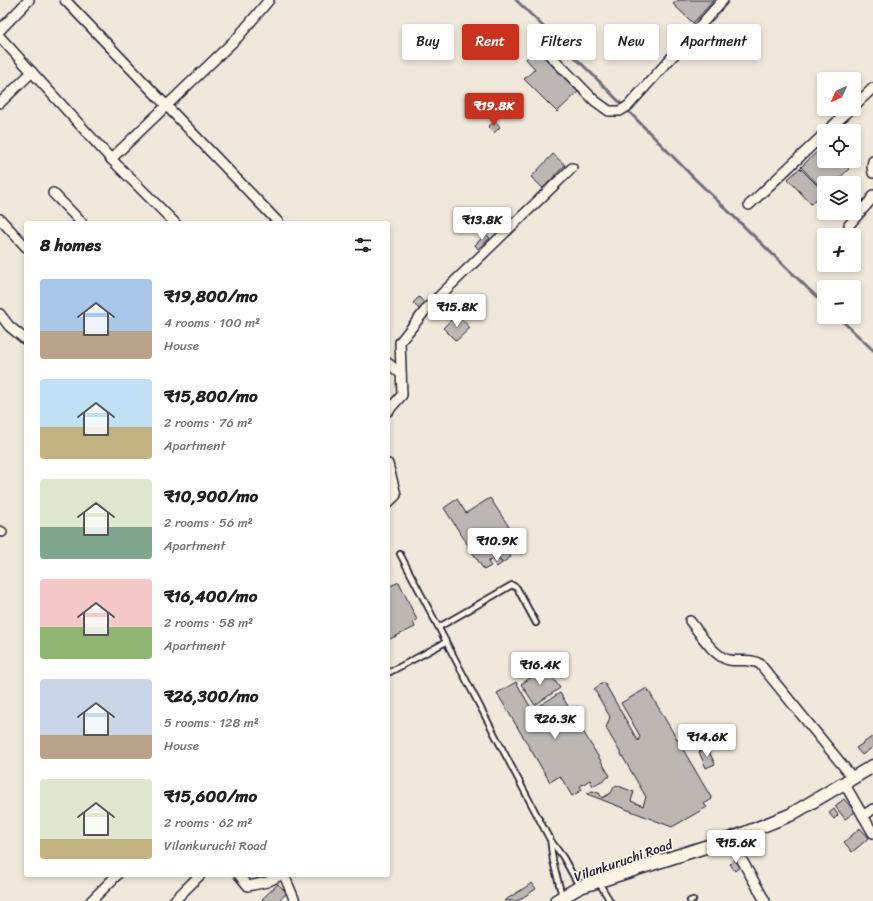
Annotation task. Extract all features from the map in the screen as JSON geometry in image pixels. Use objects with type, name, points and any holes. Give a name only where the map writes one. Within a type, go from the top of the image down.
[{"type":"street","points":[[0,30],[29,0]]},
{"type":"street","points":[[65,0],[277,221]]},
{"type":"street","points":[[111,158],[238,37],[269,0]]},
{"type":"street","points":[[555,60],[608,111],[625,108],[723,0]]},
{"type":"street","points":[[0,37],[171,221]]},
{"type":"street","points":[[0,103],[32,72]]},
{"type":"street","points":[[861,99],[873,88]]},
{"type":"street","points":[[835,124],[843,116]]},
{"type":"street","points":[[749,205],[817,141]]},
{"type":"street","points":[[873,161],[873,174]]},
{"type":"street","points":[[390,409],[402,395],[400,342],[428,307],[572,168]]},
{"type":"street","points":[[53,193],[80,221]]},
{"type":"street","points":[[849,225],[870,201],[873,195]]},
{"type":"street","points":[[0,220],[24,245]]},
{"type":"street","points":[[0,314],[9,326],[24,338]]},
{"type":"street","points":[[390,365],[401,374]]},
{"type":"street","points":[[390,472],[396,495],[390,501]]},
{"type":"street","points":[[690,621],[712,648],[722,656],[729,660],[755,661],[760,664],[848,780],[863,816],[873,833]]},
{"type":"street","name":"Vilankuruchi Road","points":[[559,899],[580,887],[730,839],[790,815],[873,766]]},
{"type":"street","points":[[863,816],[873,809]]},
{"type":"street","points":[[730,839],[765,901]]},
{"type":"street","points":[[91,901],[115,877]]},
{"type":"street","points":[[174,901],[198,877]]},
{"type":"street","points":[[241,877],[248,886],[266,882],[277,877]]},
{"type":"street","points":[[285,877],[295,901]]},
{"type":"lane","points":[[400,554],[550,838],[580,887]]},
{"type":"lane","points":[[439,627],[512,585],[516,588],[536,624]]},
{"type":"lane","points":[[390,672],[446,642]]},
{"type":"lane","points":[[550,838],[559,899]]},
{"type":"lane","points":[[598,881],[610,901]]},
{"type":"building","points":[[678,0],[714,0],[693,23],[673,4]]},
{"type":"building","points":[[526,59],[547,60],[578,92],[557,112],[524,79],[535,69]]},
{"type":"building","points":[[495,121],[500,127],[494,133],[488,127]]},
{"type":"building","points":[[817,152],[817,168],[849,169],[842,176],[817,176],[817,184],[801,167]]},
{"type":"building","points":[[553,154],[565,165],[543,188],[531,177]]},
{"type":"building","points":[[800,168],[817,185],[817,198],[811,204],[788,179]]},
{"type":"building","points":[[486,234],[490,238],[478,249],[475,245]]},
{"type":"building","points":[[419,297],[426,305],[421,311],[413,303]]},
{"type":"building","points":[[457,314],[470,328],[456,341],[443,328]]},
{"type":"building","points":[[490,498],[515,536],[503,544],[511,557],[502,563],[497,556],[488,562],[491,566],[484,570],[444,508],[457,499],[466,513]]},
{"type":"building","points":[[498,558],[502,563],[497,567],[493,561]]},
{"type":"building","points":[[399,582],[417,620],[413,622],[415,627],[390,639],[390,586]]},
{"type":"building","points":[[546,668],[560,688],[535,705],[521,684]]},
{"type":"building","points":[[516,682],[532,710],[560,693],[610,776],[593,786],[590,780],[580,786],[582,790],[572,796],[560,776],[550,782],[497,693]]},
{"type":"building","points":[[604,682],[638,741],[640,736],[621,703],[647,688],[712,799],[704,804],[707,807],[672,827],[587,794],[592,791],[599,793],[602,798],[611,793],[616,785],[634,792],[631,801],[643,806],[646,797],[606,728],[610,717],[594,689]]},
{"type":"building","points":[[872,737],[873,747],[862,755],[856,748]]},
{"type":"building","points":[[708,749],[715,764],[706,768],[699,752]]},
{"type":"building","points":[[844,799],[855,812],[845,819],[835,806]]},
{"type":"building","points":[[834,809],[838,815],[834,819],[829,813]]},
{"type":"building","points":[[860,828],[869,838],[852,852],[844,842]]},
{"type":"building","points":[[737,858],[742,865],[735,871],[730,864]]},
{"type":"building","points":[[532,883],[536,889],[517,901],[504,901]]},
{"type":"building","points":[[278,884],[287,893],[278,901],[264,901],[262,899]]},
{"type":"waterway","points":[[516,0],[592,74],[694,178],[817,297]]},
{"type":"waterway","points":[[845,324],[873,350]]}]
